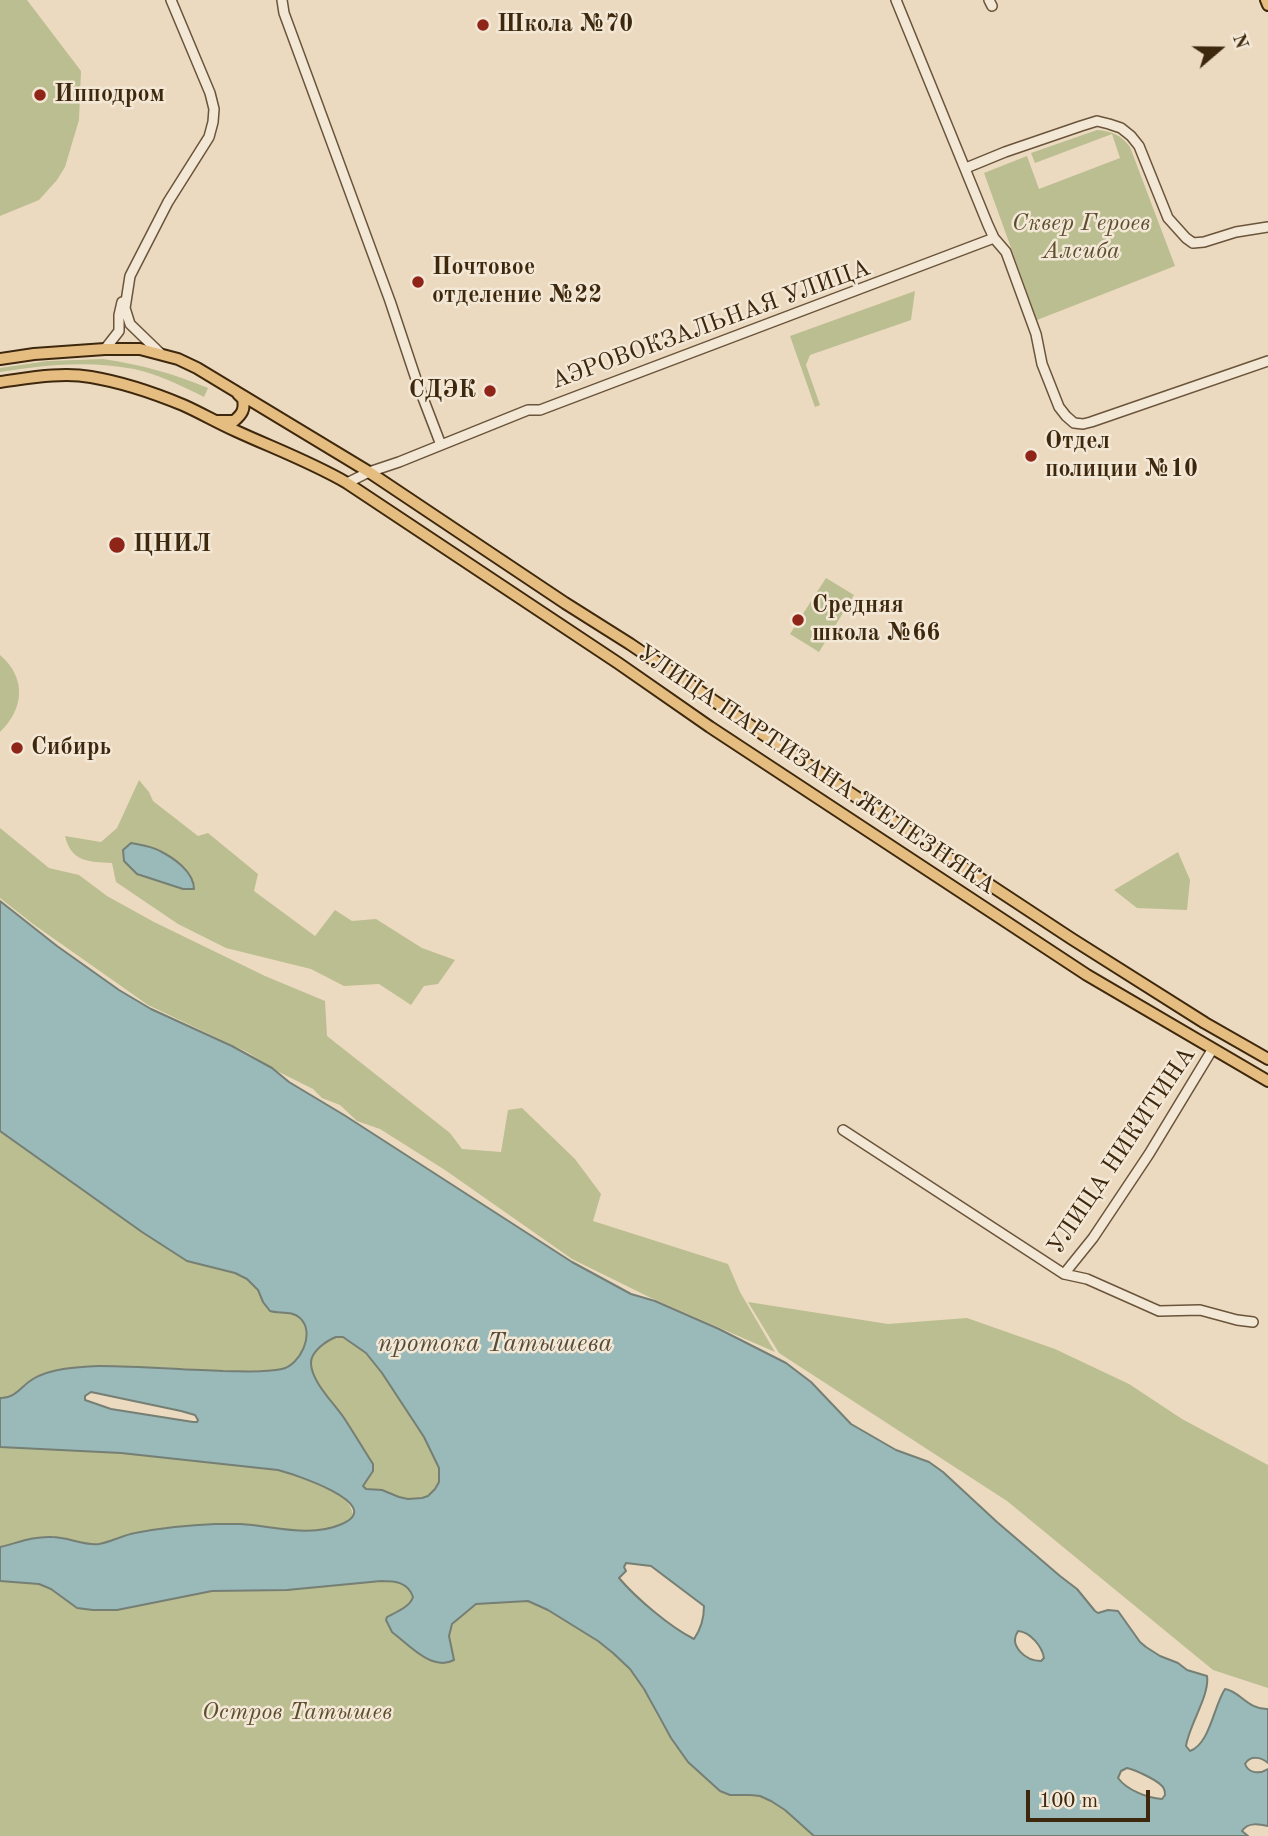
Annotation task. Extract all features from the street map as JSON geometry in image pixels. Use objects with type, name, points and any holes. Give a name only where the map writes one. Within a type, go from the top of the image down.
[{"type":"main road","name":"УЛИЦА ПАРТИЗАНА ЖЕЛЕЗНЯКА","points":[[0,359],[33,354],[139,349],[178,359],[197,368],[369,472],[1122,971],[1268,1059]]},
{"type":"main road","name":"УЛИЦА ПАРТИЗАНА ЖЕЛЕЗНЯКА","points":[[0,382],[61,375],[90,376],[183,405],[319,467],[347,483],[1064,960],[1268,1081]]},
{"type":"main road","points":[[215,421],[234,421],[243,413],[243,399],[234,391]]},
{"type":"main road","points":[[618,663],[629,644]]},
{"type":"main road","points":[[1064,960],[1076,951],[1073,939]]},
{"type":"main road","points":[[1111,990],[1113,975],[1122,971]]},
{"type":"street","points":[[163,356],[130,324],[125,308],[130,276],[168,202],[209,136],[214,122],[210,93],[171,0]]},
{"type":"street","points":[[282,0],[442,445]]},
{"type":"street","points":[[896,0],[994,238],[1006,253],[1036,334],[1042,364],[1059,407],[1066,416],[1074,423],[1091,422],[1268,361]]},
{"type":"street","points":[[966,168],[1097,121],[1121,128],[1139,146],[1168,218],[1193,243],[1268,227]]},
{"type":"street","name":"АЭРОВОКЗАЛЬНАЯ УЛИЦА","points":[[369,472],[528,410],[540,410],[994,238]]},
{"type":"street","points":[[105,349],[119,331],[120,306],[126,295]]},
{"type":"street","points":[[347,483],[369,472]]},
{"type":"street","name":"УЛИЦА НИКИТИНА","points":[[1064,1274],[1093,1238],[1149,1154],[1212,1050]]},
{"type":"street","name":"УЛИЦА НИКИТИНА","points":[[843,1130],[1064,1274],[1087,1279],[1159,1311],[1200,1310],[1253,1322]]},
{"type":"green space","name":"Ипподром","points":[[0,0],[27,0],[81,71],[79,120],[65,167],[39,200],[0,216]]},
{"type":"green space","name":"Сквер Героев Алсиба","points":[[1097,130],[1116,134],[1130,147],[1175,266],[1037,320],[984,173],[1027,156],[1039,189],[1120,158],[1112,134],[1035,163],[1031,153]]},
{"type":"green space","points":[[915,291],[911,320],[810,355],[806,365],[820,405],[815,407],[790,336]]},
{"type":"green space","points":[[103,359],[157,370],[208,388],[204,397],[152,374],[117,366],[83,364],[0,372],[0,368],[48,361]]},
{"type":"green space","points":[[826,578],[854,595],[819,652],[790,634]]},
{"type":"green space","points":[[0,655],[15,674],[19,694],[14,714],[0,732]]},
{"type":"green space","points":[[139,780],[153,801],[198,836],[208,833],[258,874],[254,891],[315,936],[335,910],[352,921],[376,919],[422,948],[455,960],[438,984],[424,986],[411,1005],[379,984],[344,986],[311,969],[226,948],[178,924],[116,882],[112,863],[89,861],[76,856],[65,836],[101,842],[117,828]]},
{"type":"green space","points":[[0,828],[49,868],[79,875],[107,896],[154,922],[265,976],[325,1001],[327,1036],[450,1133],[462,1149],[501,1152],[508,1110],[522,1108],[575,1159],[601,1194],[593,1221],[728,1264],[740,1292],[775,1352],[649,1297],[572,1259],[445,1170],[380,1129],[357,1121],[340,1105],[322,1098],[313,1089],[247,1052],[148,1005],[0,898]]},
{"type":"green space","points":[[1178,852],[1190,880],[1187,910],[1137,908],[1114,890]]},
{"type":"green space","points":[[0,1131],[187,1261],[235,1273],[247,1279],[258,1290],[263,1302],[275,1313],[286,1312],[300,1318],[306,1337],[298,1360],[288,1367],[275,1370],[143,1367],[45,1376],[31,1380],[6,1398],[0,1398]]},
{"type":"green space","points":[[748,1302],[888,1324],[967,1318],[1055,1349],[1129,1384],[1182,1419],[1268,1465],[1268,1688],[1213,1670],[1007,1501],[779,1353]]},
{"type":"green space","points":[[336,1337],[343,1337],[366,1353],[424,1437],[439,1468],[439,1482],[428,1496],[409,1499],[362,1486],[373,1471],[347,1423],[320,1386],[312,1370],[311,1363],[316,1351]]},
{"type":"green space","points":[[0,1447],[121,1453],[278,1470],[334,1490],[350,1506],[353,1515],[335,1527],[320,1529],[187,1526],[130,1534],[101,1544],[46,1537],[0,1547]]},
{"type":"green space","name":"Остров Татышев","points":[[0,1581],[39,1584],[68,1602],[117,1610],[212,1591],[287,1590],[396,1582],[408,1588],[413,1597],[406,1606],[387,1618],[422,1657],[451,1642],[452,1625],[464,1611],[474,1605],[484,1602],[521,1601],[537,1604],[581,1629],[629,1669],[674,1742],[717,1788],[727,1793],[766,1798],[788,1812],[814,1836],[0,1836]]},
{"type":"water","points":[[131,843],[157,849],[177,862],[191,877],[194,889],[183,889],[137,874],[124,861],[123,850]]},
{"type":"water","name":"протока Татышева","points":[[0,901],[119,990],[151,1009],[232,1046],[272,1068],[289,1082],[572,1262],[631,1294],[655,1301],[719,1329],[786,1363],[811,1382],[851,1424],[896,1450],[929,1462],[943,1472],[997,1522],[1077,1589],[1095,1611],[1118,1611],[1146,1647],[1187,1670],[1207,1676],[1205,1692],[1186,1746],[1190,1751],[1197,1747],[1207,1733],[1225,1689],[1255,1707],[1268,1709],[1268,1763],[1256,1758],[1245,1764],[1249,1770],[1255,1772],[1268,1769],[1268,1826],[1247,1826],[1242,1831],[1248,1836],[814,1836],[771,1801],[760,1796],[730,1795],[720,1791],[688,1762],[630,1669],[598,1641],[548,1610],[528,1601],[476,1604],[452,1624],[449,1636],[454,1660],[446,1663],[429,1660],[392,1632],[387,1617],[406,1606],[413,1597],[408,1588],[396,1582],[287,1590],[212,1591],[117,1610],[93,1610],[77,1608],[51,1589],[39,1584],[0,1581],[0,1547],[32,1539],[58,1537],[99,1544],[145,1531],[215,1524],[317,1530],[342,1524],[353,1516],[353,1508],[332,1491],[278,1470],[121,1453],[0,1447],[0,1398],[14,1394],[40,1375],[65,1369],[100,1366],[223,1371],[282,1369],[300,1355],[304,1348],[306,1332],[305,1324],[297,1316],[270,1311],[258,1290],[247,1279],[235,1273],[187,1261],[0,1131]],"holes":[[[343,1337],[366,1353],[424,1437],[439,1468],[439,1482],[428,1496],[408,1499],[363,1486],[373,1471],[373,1464],[312,1371],[313,1355],[332,1339]],[[91,1392],[181,1411],[195,1415],[198,1420],[193,1422],[111,1409],[85,1400],[85,1396]],[[626,1563],[651,1566],[704,1606],[702,1623],[694,1639],[664,1620],[626,1586],[619,1578],[626,1571]],[[1018,1631],[1027,1634],[1038,1644],[1044,1658],[1041,1661],[1024,1655],[1015,1642]],[[1131,1769],[1162,1786],[1165,1795],[1162,1799],[1144,1795],[1132,1790],[1118,1778],[1121,1771]]]},
{"type":"place","name":"Школа №70","points":[[483,25]]},
{"type":"place","name":"Ипподром","points":[[40,95]]},
{"type":"place","name":"Почтовое отделение №22","points":[[418,282]]},
{"type":"place","name":"СДЭК","points":[[490,391]]},
{"type":"place","name":"Отдел полиции №10","points":[[1031,456]]},
{"type":"place","name":"ЦНИЛ","points":[[117,545]]},
{"type":"place","name":"Средняя школа №66","points":[[798,620]]},
{"type":"place","name":"Сибирь","points":[[17,748]]}]
